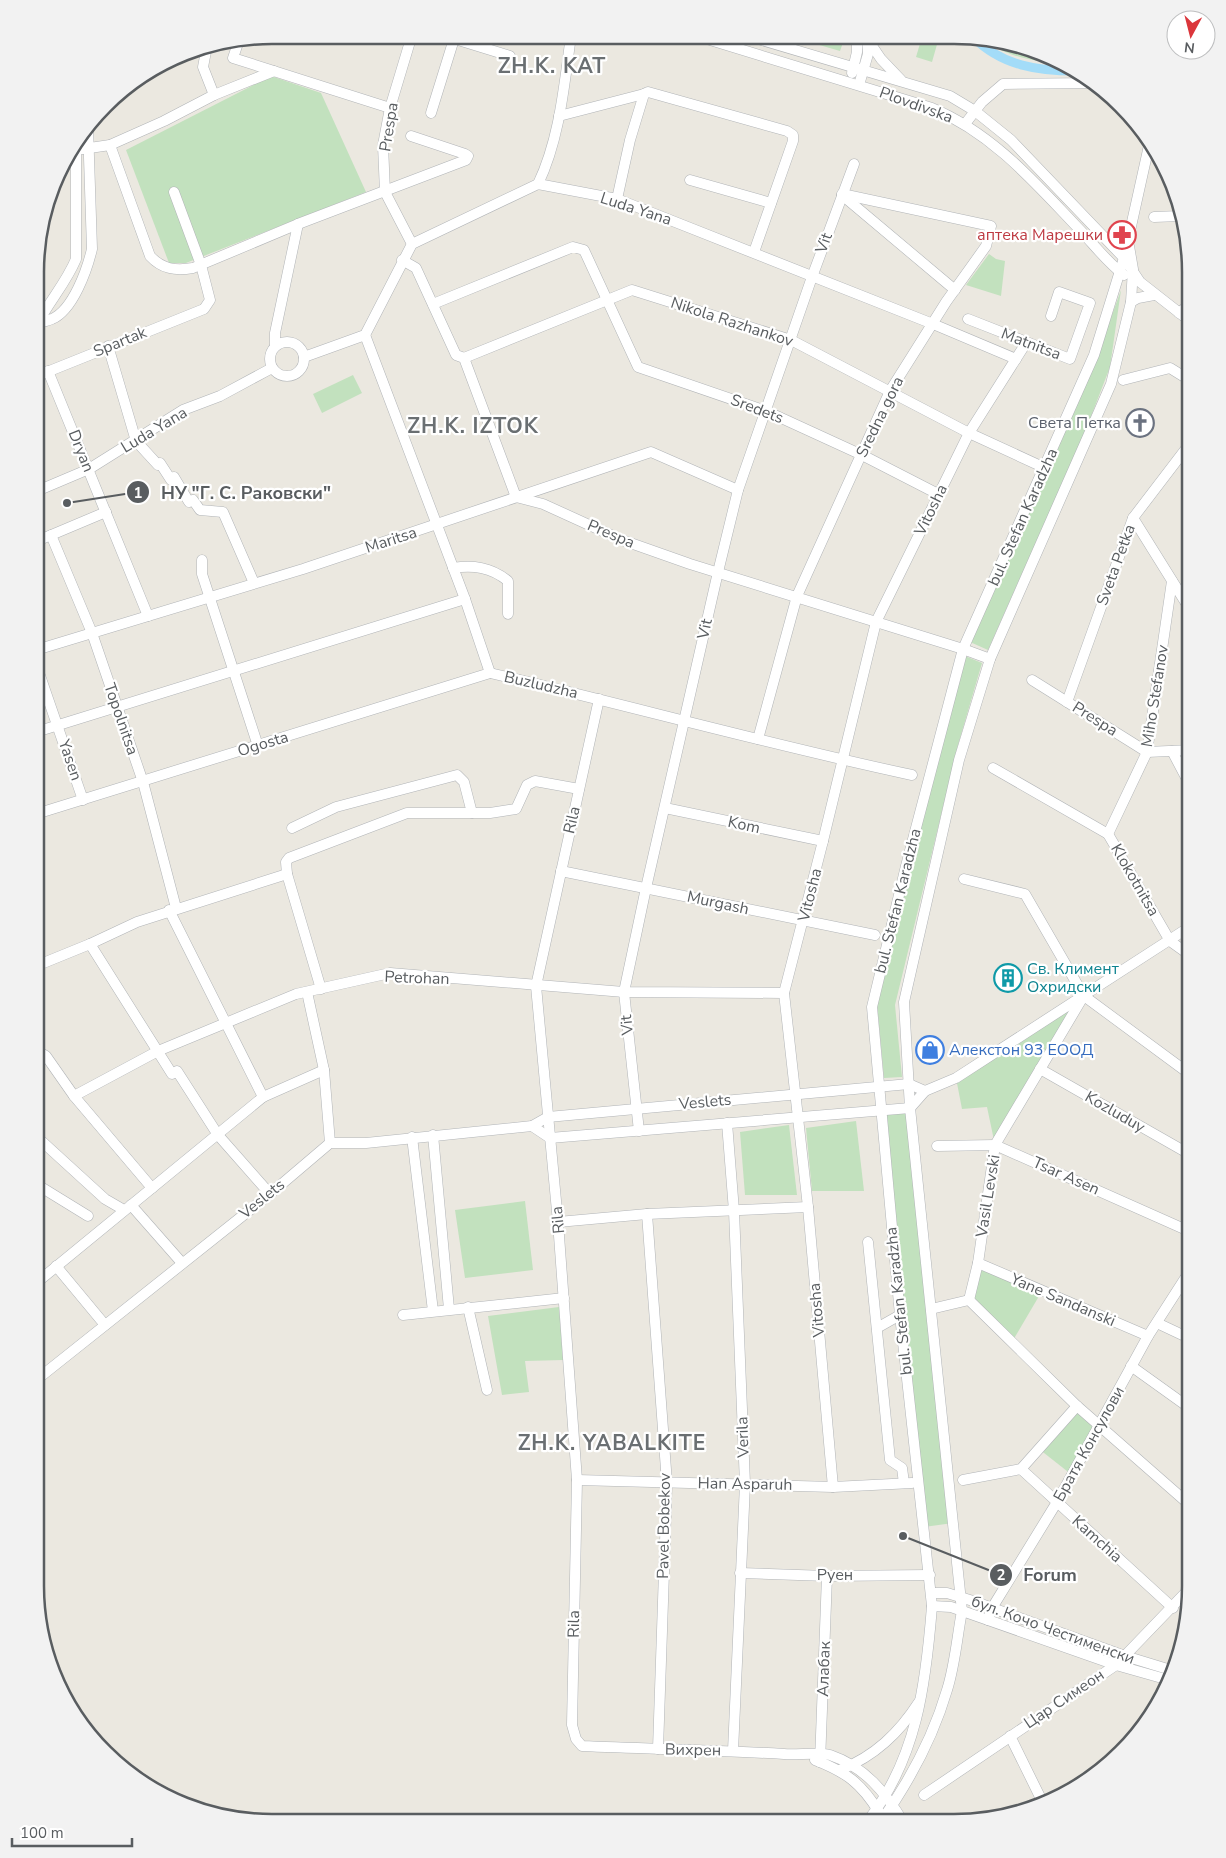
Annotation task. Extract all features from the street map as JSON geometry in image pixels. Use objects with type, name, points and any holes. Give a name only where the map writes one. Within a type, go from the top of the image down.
[{"type":"street","name":"Prespa","points":[[409,44],[390,108],[383,145],[385,192],[412,244]]},
{"type":"street","points":[[431,113],[452,44]]},
{"type":"street","points":[[470,44],[510,56]]},
{"type":"street","points":[[304,357],[365,335],[402,260],[412,244],[538,184],[546,166],[559,116],[570,44]]},
{"type":"street","name":"Plovdivska","points":[[724,44],[932,108],[965,124],[983,136],[1022,170],[1120,272],[1182,315]]},
{"type":"street","name":"Plovdivska","points":[[774,44],[956,99],[975,111],[1011,140],[1133,269]]},
{"type":"street","points":[[854,83],[853,68],[856,44]]},
{"type":"street","points":[[854,83],[864,70],[868,54],[867,44]]},
{"type":"street","points":[[871,44],[881,59],[904,82]]},
{"type":"street","points":[[237,47],[233,58],[390,108]]},
{"type":"street","points":[[205,54],[203,67],[214,95]]},
{"type":"street","points":[[81,147],[89,148],[110,145],[164,121],[214,95],[274,71]]},
{"type":"street","points":[[965,124],[982,102],[1003,84],[1083,83]]},
{"type":"street","points":[[559,116],[648,92],[787,131],[793,135],[793,141],[754,252]]},
{"type":"street","points":[[617,199],[630,140],[644,94]]},
{"type":"street","points":[[44,321],[53,319],[67,305],[81,283],[92,249],[88,136]]},
{"type":"street","points":[[110,145],[150,256],[156,263],[171,269],[192,268],[201,265],[298,224],[466,160],[468,156],[411,136]]},
{"type":"street","points":[[1128,240],[1148,151]]},
{"type":"street","points":[[44,312],[69,277],[76,259],[76,155]]},
{"type":"street","name":"Vit","points":[[638,1131],[624,992],[646,888],[738,490],[812,277],[854,164]]},
{"type":"street","points":[[690,180],[771,203]]},
{"type":"street","name":"Luda Yana","points":[[538,184],[617,199],[754,252],[1016,359]]},
{"type":"street","points":[[174,192],[201,265]]},
{"type":"street","points":[[842,194],[955,290]]},
{"type":"street","name":"Sredna gora","points":[[758,739],[796,596],[890,391],[955,290],[986,246],[991,226],[842,194]]},
{"type":"street","points":[[1154,217],[1175,216]]},
{"type":"street","points":[[275,346],[289,341],[302,350],[304,357],[302,366],[297,373],[288,376],[279,374],[272,368],[270,356],[275,346],[275,333],[298,224]]},
{"type":"street","name":"bul. Stefan Karadzha","points":[[872,1814],[885,1794],[908,1751],[922,1696],[932,1606],[900,1315],[872,1007],[906,866],[963,649],[1094,355],[1128,240]]},
{"type":"street","name":"bul. Stefan Karadzha","points":[[887,1814],[936,1725],[948,1688],[962,1611],[910,1108],[904,1002],[959,760],[990,659],[1111,384],[1136,282],[1128,240]]},
{"type":"street","name":"Sredets","points":[[433,304],[573,246],[584,250],[638,367],[766,411],[862,455],[938,494]]},
{"type":"street","points":[[402,260],[416,268],[456,355],[464,358],[516,497]]},
{"type":"street","name":"Spartak","points":[[44,373],[204,309],[210,300],[201,265]]},
{"type":"street","name":"Nikola Razhankov","points":[[464,358],[632,290],[791,340],[968,433],[1045,468]]},
{"type":"street","name":"Matnitsa","points":[[968,319],[1070,359],[1090,303],[1059,292],[1051,316]]},
{"type":"street","points":[[1131,302],[1154,294]]},
{"type":"street","name":"Buzludzha","points":[[365,335],[465,599],[490,673],[686,720],[843,761],[912,775]]},
{"type":"street","name":"Vitosha","points":[[833,1487],[808,1207],[784,993],[824,841],[876,622],[968,433],[1026,343]]},
{"type":"street","points":[[108,346],[136,441],[158,465],[160,463],[171,480],[174,477],[189,502],[193,500],[200,510],[223,512],[254,583]]},
{"type":"street","name":"Luda Yana","points":[[44,488],[89,469],[183,410],[220,396],[272,368]]},
{"type":"street","points":[[1123,380],[1170,368],[1182,375]]},
{"type":"street","name":"Dryan","points":[[48,371],[148,616]]},
{"type":"street","name":"Maritsa","points":[[44,648],[436,525],[651,452],[738,490]]},
{"type":"street","name":"Sveta Petka","points":[[1067,702],[1133,518],[1182,454]]},
{"type":"street","name":"Prespa","points":[[516,497],[543,504],[622,540],[990,659]]},
{"type":"street","points":[[44,538],[106,512]]},
{"type":"street","points":[[1133,518],[1182,597]]},
{"type":"street","name":"Topolnitsa","points":[[51,535],[92,633],[143,782],[173,909],[263,1096]]},
{"type":"street","points":[[202,560],[202,574],[211,596],[258,746]]},
{"type":"street","points":[[453,568],[468,566],[485,568],[500,574],[508,581],[508,614]]},
{"type":"street","name":"Miho Stefanov","points":[[1108,834],[1147,752],[1172,581]]},
{"type":"street","points":[[44,729],[465,599]]},
{"type":"street","name":"Ogosta","points":[[44,812],[490,673]]},
{"type":"street","name":"Prespa","points":[[1032,680],[1147,752]]},
{"type":"street","name":"Yasen","points":[[44,686],[83,800]]},
{"type":"street","name":"Rila","points":[[582,1746],[576,1739],[572,1725],[577,1480],[558,1222],[536,986],[599,699]]},
{"type":"street","points":[[1147,752],[1182,751]]},
{"type":"street","points":[[1172,752],[1182,770]]},
{"type":"street","name":"Klokotnitsa","points":[[993,768],[1108,834],[1170,941],[1182,950]]},
{"type":"street","points":[[292,828],[336,808],[457,775],[464,782],[472,813]]},
{"type":"street","points":[[321,989],[287,874],[286,862],[289,858],[407,814],[472,813],[516,809],[527,785],[535,781],[579,789]]},
{"type":"street","name":"Kom","points":[[665,808],[824,841]]},
{"type":"street","name":"Murgash","points":[[561,871],[875,935]]},
{"type":"street","points":[[44,963],[137,922],[287,874]]},
{"type":"street","points":[[964,879],[1025,894],[1084,996],[1182,1068]]},
{"type":"street","name":"Vasil Levski","points":[[925,1091],[956,1078],[1182,932]]},
{"type":"street","points":[[90,944],[172,1074],[177,1071],[218,1135],[270,1194]]},
{"type":"street","name":"Petrohan","points":[[74,1096],[158,1051],[227,1022],[307,992],[390,973],[624,992],[784,993]]},
{"type":"street","points":[[307,992],[324,1070],[330,1143]]},
{"type":"street","name":"Vasil Levski","points":[[970,1300],[978,1263],[996,1145],[1084,996]]},
{"type":"street","points":[[44,1055],[74,1096],[152,1188]]},
{"type":"street","name":"Kozluduy","points":[[1040,1069],[1182,1150]]},
{"type":"street","points":[[44,1277],[263,1096],[324,1070]]},
{"type":"street","points":[[908,1084],[925,1091],[910,1108]]},
{"type":"street","name":"Veslets","points":[[44,1375],[270,1194],[330,1143],[366,1143],[532,1126],[548,1116],[908,1084]]},
{"type":"street","name":"Veslets","points":[[550,1138],[910,1108]]},
{"type":"street","name":"Verila","points":[[727,1123],[734,1211],[745,1484],[733,1751]]},
{"type":"street","points":[[532,1126],[550,1138]]},
{"type":"street","points":[[433,1135],[449,1309]]},
{"type":"street","points":[[412,1137],[433,1311]]},
{"type":"street","points":[[44,1143],[105,1199],[128,1207],[182,1263]]},
{"type":"street","name":"Tsar Asen","points":[[937,1146],[996,1145],[1182,1228]]},
{"type":"street","points":[[44,1189],[88,1216]]},
{"type":"street","points":[[558,1222],[647,1214],[808,1207]]},
{"type":"street","name":"Pavel Bobekov","points":[[647,1214],[667,1483],[658,1749]]},
{"type":"street","points":[[868,1242],[877,1328],[900,1315]]},
{"type":"street","name":"Yane Sandanski","points":[[978,1263],[1148,1336]]},
{"type":"street","points":[[56,1266],[105,1325]]},
{"type":"street","name":"Братя Консулови","points":[[988,1620],[992,1608],[1057,1502],[1148,1336],[1182,1283]]},
{"type":"street","points":[[403,1315],[564,1298]]},
{"type":"street","points":[[931,1308],[970,1300],[1077,1406],[1182,1499]]},
{"type":"street","points":[[468,1307],[487,1390]]},
{"type":"street","points":[[1157,1323],[1182,1336]]},
{"type":"street","name":"Han Asparuh","points":[[577,1480],[833,1487],[908,1483],[902,1468],[890,1460],[877,1328]]},
{"type":"street","points":[[1131,1366],[1182,1403]]},
{"type":"street","points":[[963,1480],[1021,1470],[1077,1406]]},
{"type":"street","name":"Kamchia","points":[[1021,1470],[1173,1608]]},
{"type":"street","name":"Руен","points":[[740,1573],[826,1576],[930,1575]]},
{"type":"street","name":"Алабак","points":[[820,1757],[826,1576]]},
{"type":"street","name":"бул. Кочо Честименски","points":[[932,1593],[947,1593],[961,1597],[1125,1656],[1167,1669]]},
{"type":"street","name":"Цар Симеон","points":[[924,1795],[1116,1665],[1182,1597]]},
{"type":"street","name":"бул. Кочо Честименски","points":[[932,1606],[951,1607],[1116,1665],[1163,1678]]},
{"type":"street","points":[[840,1770],[872,1754],[892,1737],[907,1720],[922,1696]]},
{"type":"street","points":[[1010,1736],[1040,1798]]},
{"type":"street","name":"Вихрен","points":[[582,1746],[733,1751],[820,1757]]},
{"type":"street","points":[[820,1757],[852,1765],[874,1781],[898,1814]]},
{"type":"street","points":[[820,1757],[860,1784],[880,1814]]},
{"type":"green space","points":[[816,44],[842,44],[840,51]]},
{"type":"green space","points":[[920,44],[937,44],[932,62],[916,57]]},
{"type":"green space","points":[[996,48],[1044,62],[1032,60]]},
{"type":"green space","points":[[271,76],[321,93],[366,192],[186,263],[169,263],[126,150]]},
{"type":"green space","points":[[989,254],[996,259],[1005,261],[1001,296],[966,285]]},
{"type":"green space","points":[[1121,290],[1110,367],[1085,432],[988,650],[970,642],[1095,362]]},
{"type":"green space","points":[[353,375],[362,393],[322,413],[313,394]]},
{"type":"green space","points":[[965,656],[982,663],[958,745],[895,1005],[902,1077],[884,1078],[877,1004],[911,862]]},
{"type":"green space","points":[[1084,996],[995,1145],[987,1107],[962,1109],[956,1078]]},
{"type":"green space","points":[[910,1108],[953,1523],[924,1527],[882,1110]]},
{"type":"green space","points":[[856,1121],[864,1191],[812,1191],[806,1128]]},
{"type":"green space","points":[[789,1125],[797,1195],[745,1195],[740,1132]]},
{"type":"green space","points":[[525,1201],[533,1270],[465,1278],[455,1210]]},
{"type":"green space","points":[[978,1263],[1042,1291],[1012,1342],[969,1300]]},
{"type":"green space","points":[[559,1307],[563,1360],[525,1361],[529,1392],[502,1395],[488,1316]]},
{"type":"green space","points":[[1077,1406],[1100,1425],[1072,1475],[1039,1449]]},
{"type":"waterway","points":[[983,46],[1008,61],[1034,68],[1061,70]]},
{"type":"place","name":"аптека Марешки","points":[[1122,235]]},
{"type":"place","name":"Света Петка","points":[[1140,423]]},
{"type":"place","name":"НУ \"Г. С. Раковски\"","points":[[67,503]]},
{"type":"place","name":"Св. Климент Охридски","points":[[1008,978]]},
{"type":"place","name":"Алекстон 93 ЕООД","points":[[930,1050]]},
{"type":"place","name":"Forum","points":[[903,1536]]},
{"type":"district","name":"ZH.K. KAT","points":[[552,66]]},
{"type":"district","name":"ZH.K. IZTOK","points":[[473,426]]},
{"type":"district","name":"ZH.K. YABALKITE","points":[[612,1443]]}]
